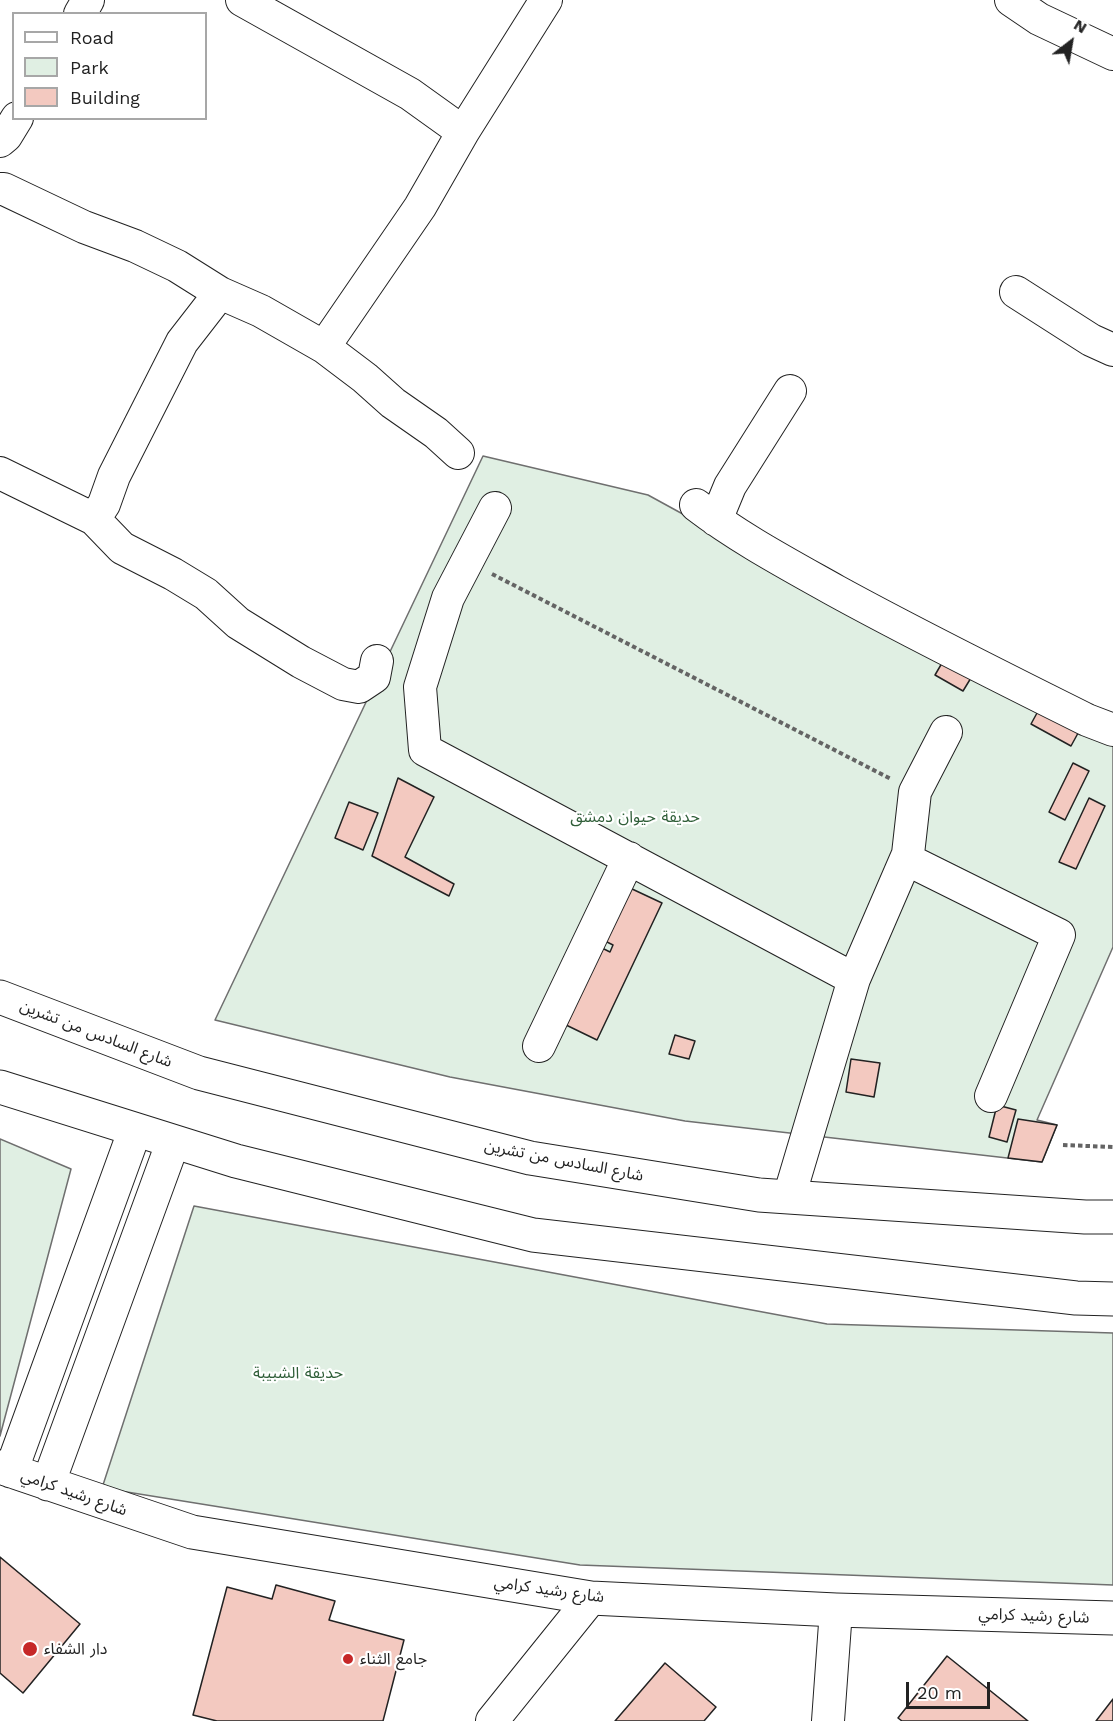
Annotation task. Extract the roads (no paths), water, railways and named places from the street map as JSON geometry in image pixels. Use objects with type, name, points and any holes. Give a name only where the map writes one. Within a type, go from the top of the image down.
[{"type":"main road","name":"شارع السادس من تشرين","points":[[0,997],[199,1073],[530,1158],[759,1195],[1113,1217]]},
{"type":"main road","points":[[0,1087],[236,1161],[533,1235],[1076,1298],[1113,1299]]},
{"type":"main road","points":[[6,1469],[135,1130]]},
{"type":"main road","points":[[48,1485],[173,1142]]},
{"type":"main road","name":"شارع رشيد كرامي","points":[[6,1469],[192,1533],[591,1598],[836,1610],[1113,1618]]},
{"type":"street","points":[[242,0],[410,94],[462,132]]},
{"type":"street","points":[[324,347],[420,207],[462,132],[546,0]]},
{"type":"street","points":[[1011,0],[1039,20],[1113,54]]},
{"type":"street","points":[[0,141],[16,120]]},
{"type":"street","points":[[0,189],[166,261],[220,293],[261,311],[324,347],[393,403],[436,433],[458,453]]},
{"type":"street","points":[[1016,292],[1091,340],[1113,350]]},
{"type":"street","points":[[94,519],[104,504],[114,476],[182,342],[220,293]]},
{"type":"street","points":[[790,391],[730,486],[706,513],[799,571],[918,636],[1088,720],[1113,730]]},
{"type":"street","points":[[0,473],[94,519],[122,548],[206,594],[238,622],[301,662],[343,684],[359,687],[374,677],[376,661]]},
{"type":"street","points":[[495,508],[448,598],[420,687],[424,750],[854,979]]},
{"type":"street","points":[[789,1197],[854,979],[906,859],[915,792],[946,732]]},
{"type":"street","points":[[539,1046],[629,858]]},
{"type":"street","points":[[906,859],[1059,935],[991,1096]]},
{"type":"street","points":[[492,1721],[591,1598]]},
{"type":"street","points":[[828,1721],[836,1610]]},
{"type":"place","name":"دار الشفاء","points":[[30,1649]]},
{"type":"place","name":"جامع الثناء","points":[[348,1659]]},
{"type":"park label","name":"حديقة حيوان دمشق","points":[[635,817]]},
{"type":"park label","name":"حديقة الشبيبة","points":[[298,1373]]}]
